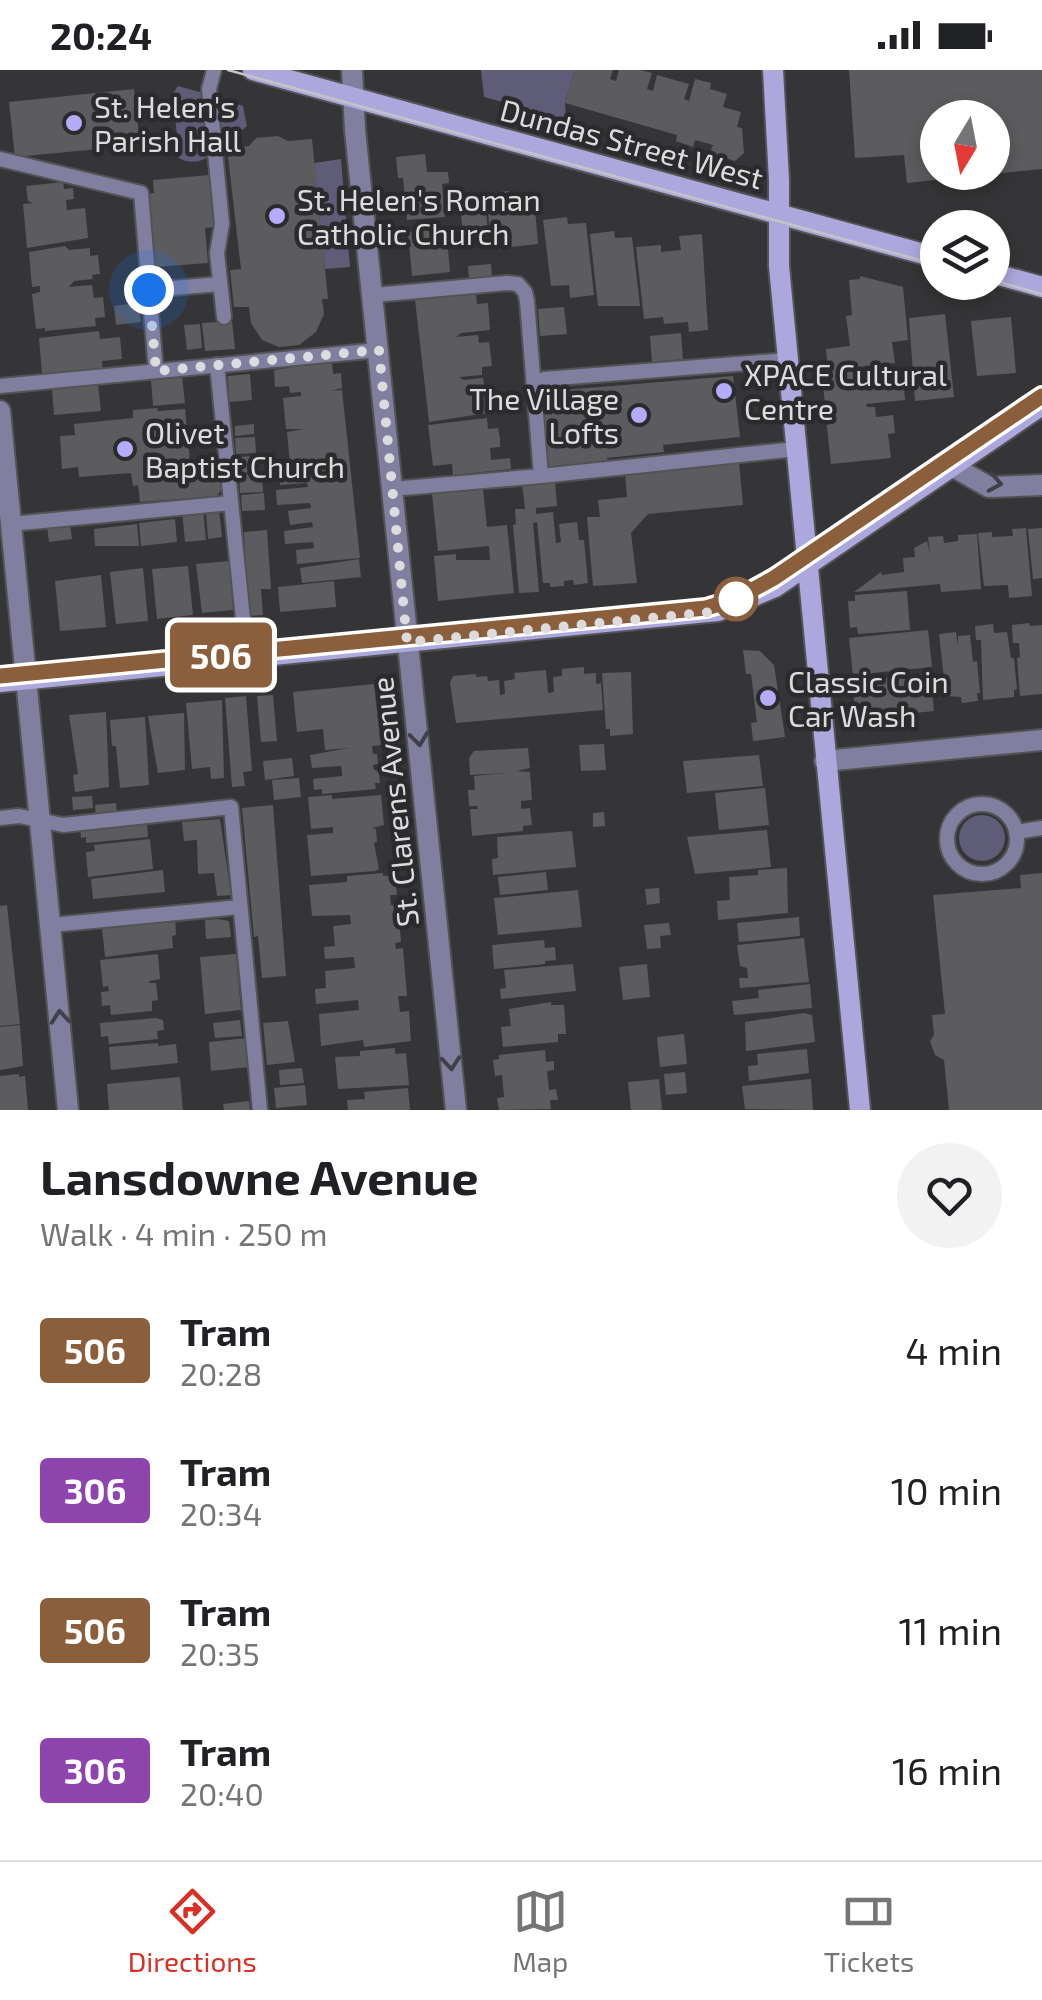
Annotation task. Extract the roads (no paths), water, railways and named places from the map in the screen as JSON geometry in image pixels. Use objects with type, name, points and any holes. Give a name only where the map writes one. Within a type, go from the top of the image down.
[{"type":"main road","name":"Dundas Street West","points":[[253,70],[920,253]]},
{"type":"main road","points":[[773,70],[787,360],[860,1110]]},
{"type":"main road","points":[[1010,279],[1042,287]]},
{"type":"main road","points":[[0,682],[712,612],[744,602],[807,566],[1042,405]]},
{"type":"street","name":"St. Clarens Avenue","points":[[352,70],[456,1110]]},
{"type":"street","points":[[0,411],[68,1110]]},
{"type":"street","points":[[952,466],[989,486],[1042,485]]},
{"type":"street","points":[[825,762],[1042,740]]},
{"type":"lane","points":[[214,70],[209,89],[222,224],[217,253],[224,317]]},
{"type":"lane","points":[[0,159],[141,193],[156,371]]},
{"type":"lane","points":[[149,290],[220,284]]},
{"type":"lane","points":[[374,295],[518,284],[525,292],[541,476]]},
{"type":"lane","points":[[0,386],[379,350]]},
{"type":"lane","points":[[544,380],[787,360]]},
{"type":"lane","points":[[217,364],[247,658]]},
{"type":"lane","points":[[392,490],[796,449]]},
{"type":"lane","points":[[11,524],[232,504]]},
{"type":"lane","points":[[969,806],[993,806],[1004,812],[1016,832],[1014,854],[1008,863],[989,874],[978,874],[958,865],[947,846],[951,822],[969,806]]},
{"type":"lane","points":[[0,818],[19,816],[64,824],[231,807],[260,1110]]},
{"type":"lane","points":[[1016,832],[1042,828]]},
{"type":"lane","points":[[51,925],[240,907]]},
{"type":"tram line","points":[[228,70],[920,260]]},
{"type":"tram line","points":[[1010,285],[1042,294]]},
{"type":"tram line","points":[[0,676],[706,608],[736,599],[774,578],[1042,396]]},
{"type":"tram line","name":"506","points":[[0,676],[706,608],[736,599],[774,578],[1042,396]]},
{"type":"place","name":"St. Helen's Parish Hall","points":[[74,123]]},
{"type":"place","name":"St. Helen's Roman Catholic Church","points":[[277,216]]},
{"type":"place","name":"XPACE Cultural Centre","points":[[724,391]]},
{"type":"place","name":"The Village Lofts","points":[[639,415]]},
{"type":"place","name":"Olivet Baptist Church","points":[[125,449]]},
{"type":"place","name":"Classic Coin Car Wash","points":[[768,698]]}]
